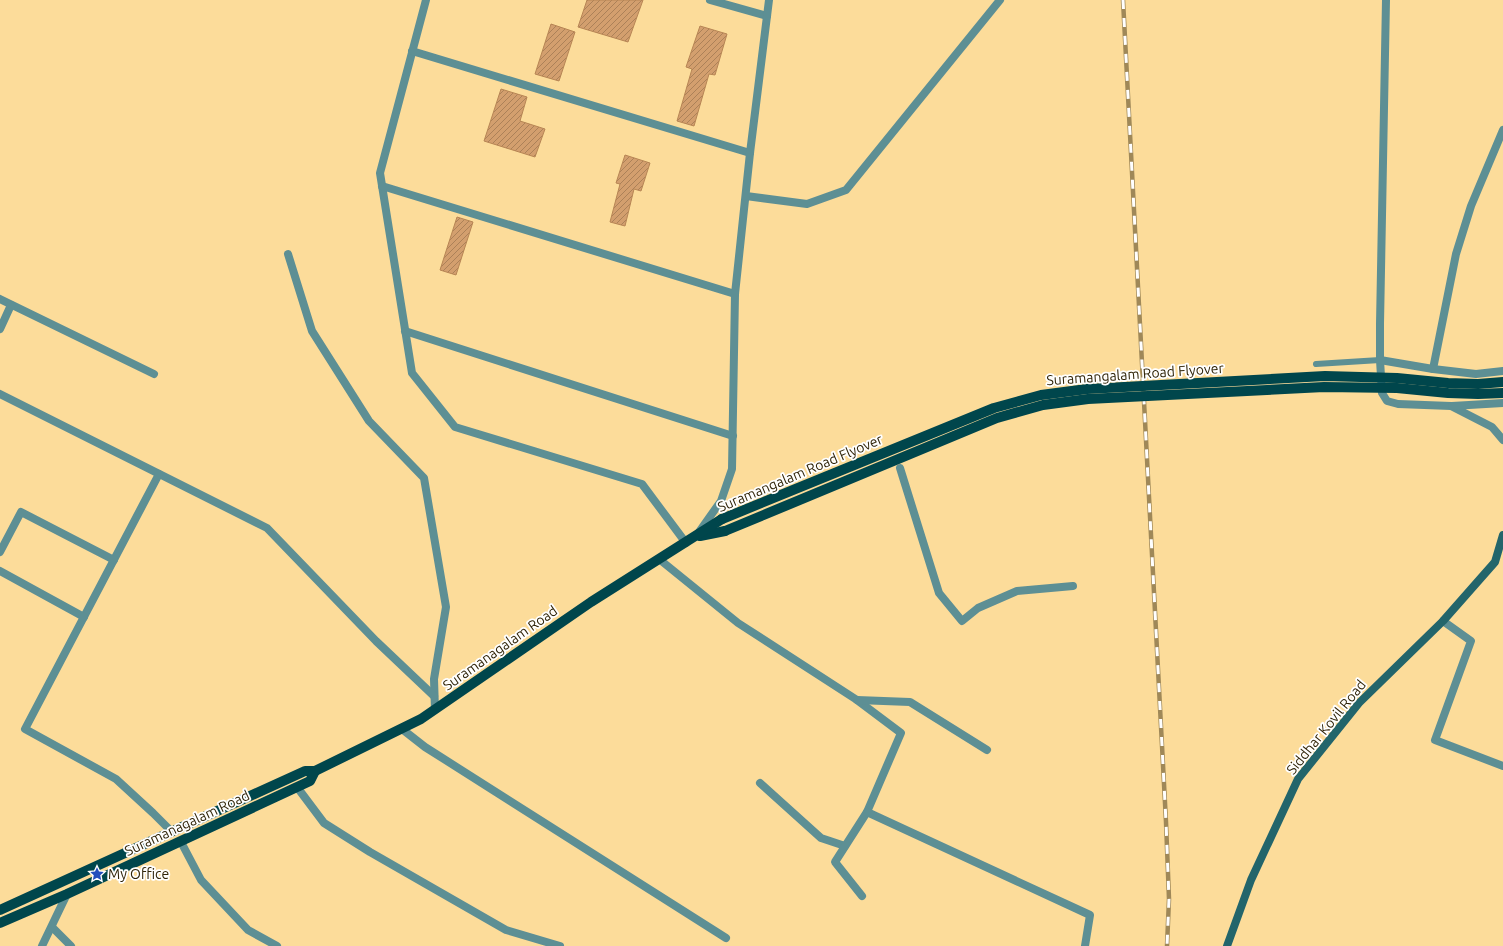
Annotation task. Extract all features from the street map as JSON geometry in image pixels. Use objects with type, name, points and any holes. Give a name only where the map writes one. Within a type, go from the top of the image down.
[{"type":"main road","name":"Suramangalam Road Flyover","points":[[690,540],[722,519],[994,408],[1041,395],[1087,389],[1325,376],[1397,378],[1448,383],[1478,384],[1503,382]]},
{"type":"main road","name":"Suramangalam Road Flyover","points":[[690,540],[725,531],[997,418],[1043,405],[1088,399],[1324,386],[1396,388],[1448,393],[1478,394],[1503,392]]},
{"type":"main road","name":"Siddhar Kovil Road","points":[[1227,946],[1251,880],[1298,779],[1359,702],[1443,621],[1495,562],[1503,535]]},
{"type":"main road","name":"Suramanagalam Road","points":[[0,910],[305,771],[315,771],[421,719],[591,602],[690,540]]},
{"type":"main road","name":"Suramanagalam Road","points":[[0,923],[181,842],[298,787],[310,781],[315,771]]},
{"type":"street","points":[[426,0],[380,172],[412,373],[455,427],[642,484],[690,540],[721,501],[732,469],[735,294],[750,153],[769,0]]},
{"type":"street","points":[[710,0],[767,16]]},
{"type":"street","points":[[746,196],[807,204],[846,190],[1000,0]]},
{"type":"street","points":[[1386,0],[1380,360],[1382,393],[1387,401],[1398,404],[1451,406],[1503,403]]},
{"type":"street","points":[[412,51],[750,153]]},
{"type":"street","points":[[1433,369],[1458,247],[1471,206],[1503,130]]},
{"type":"street","points":[[382,186],[735,294]]},
{"type":"street","points":[[288,254],[312,331],[369,421],[424,478],[446,608],[434,680],[434,710]]},
{"type":"street","points":[[0,299],[154,374]]},
{"type":"street","points":[[0,329],[11,305]]},
{"type":"street","points":[[405,331],[733,436]]},
{"type":"street","points":[[1380,360],[1433,369],[1476,374],[1503,371]]},
{"type":"street","points":[[0,394],[267,528],[376,641],[434,696]]},
{"type":"street","points":[[1451,406],[1492,427],[1503,440]]},
{"type":"street","points":[[900,468],[939,593],[962,621],[978,608],[1017,591],[1073,586]]},
{"type":"street","points":[[159,474],[25,729],[116,779],[171,831]]},
{"type":"street","points":[[0,552],[21,512],[114,560]]},
{"type":"street","points":[[659,559],[738,623],[857,700],[901,733],[867,812],[834,862],[862,896]]},
{"type":"street","points":[[0,571],[84,617]]},
{"type":"street","points":[[1443,621],[1471,641],[1435,740],[1503,766]]},
{"type":"street","points":[[857,700],[910,702],[987,750]]},
{"type":"street","points":[[402,729],[431,751],[726,938]]},
{"type":"street","points":[[760,783],[820,838],[845,846]]},
{"type":"street","points":[[298,787],[324,823],[370,852],[506,930],[560,946]]},
{"type":"street","points":[[867,812],[1090,915],[1085,946]]},
{"type":"street","points":[[181,842],[201,880],[248,930],[277,946]]},
{"type":"street","points":[[42,946],[67,894]]},
{"type":"street","points":[[52,927],[71,946]]},
{"type":"lane","points":[[1316,364],[1380,360]]},
{"type":"building","points":[[587,0],[643,0],[628,42],[578,27]]},
{"type":"building","points":[[551,24],[575,32],[559,81],[535,74]]},
{"type":"building","points":[[700,26],[727,34],[715,75],[709,74],[694,126],[677,121],[692,69],[686,67]]},
{"type":"building","points":[[501,89],[527,97],[520,121],[545,129],[535,157],[484,141]]},
{"type":"building","points":[[625,155],[650,163],[641,191],[634,189],[625,226],[610,222],[620,184],[616,183]]},
{"type":"building","points":[[457,217],[473,222],[456,275],[440,270]]},
{"type":"railway","points":[[1123,0],[1166,822],[1169,899],[1167,946]]},
{"type":"place","name":"My Office","points":[[97,874]]}]
